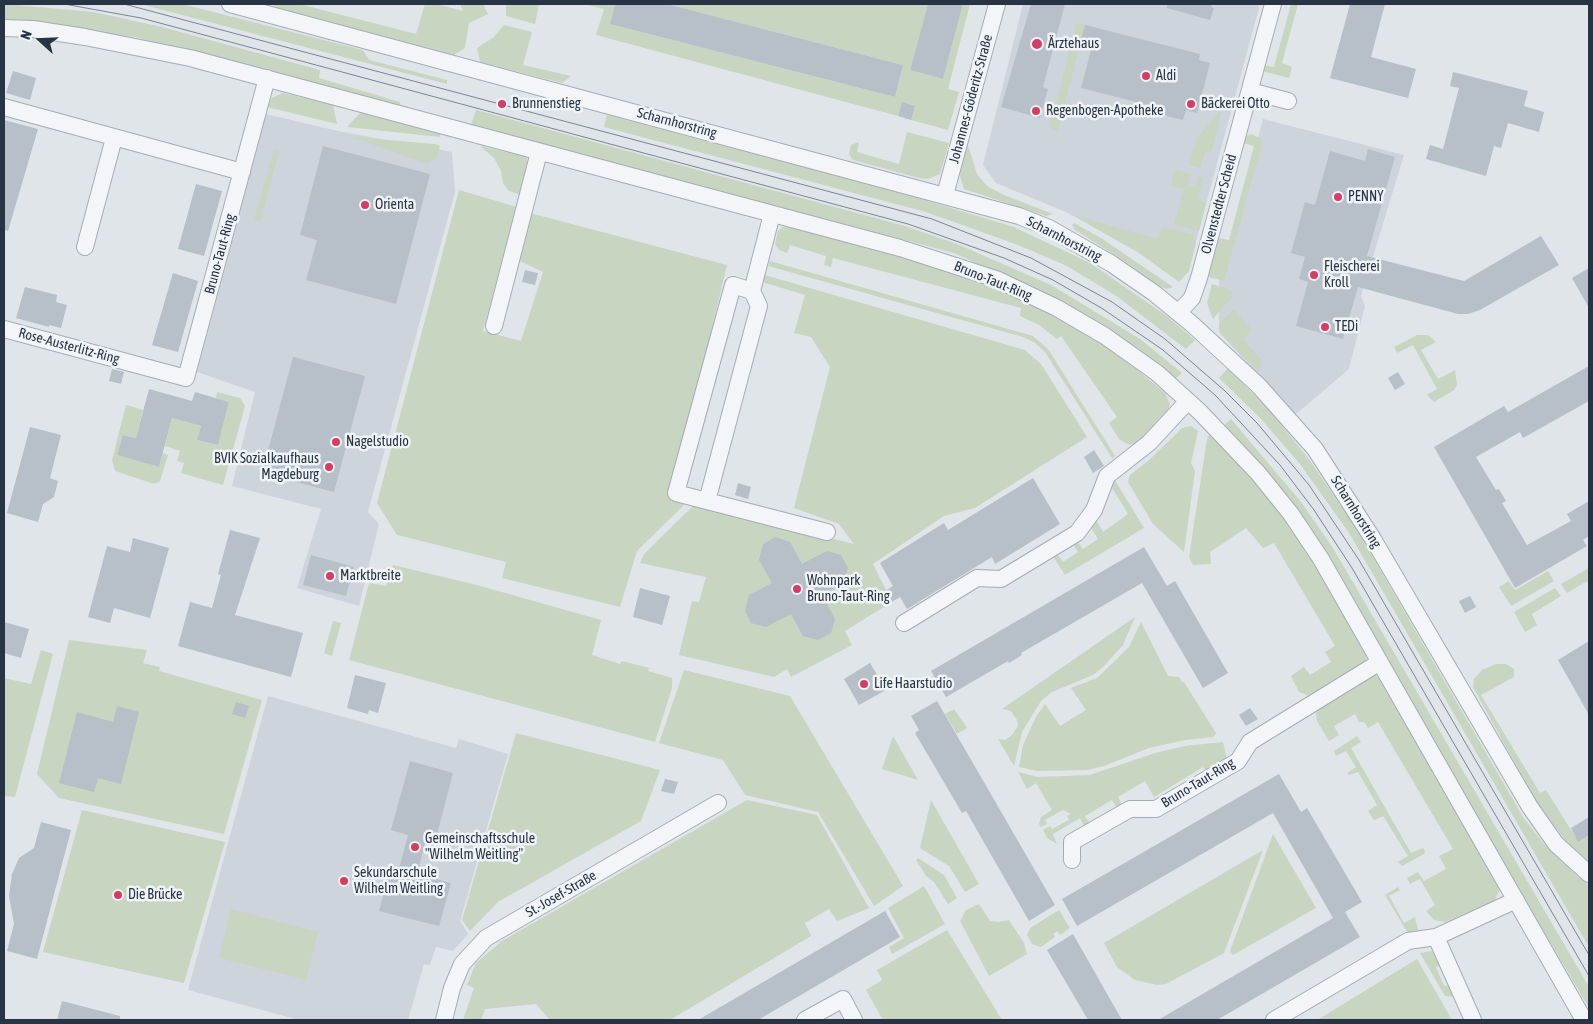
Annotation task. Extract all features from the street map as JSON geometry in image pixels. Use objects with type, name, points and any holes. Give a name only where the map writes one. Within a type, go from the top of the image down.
[{"type":"street","name":"Scharnhorstring","points":[[230,4],[1019,216],[1050,228],[1112,264],[1179,312],[1258,385],[1323,459],[1378,547],[1530,807],[1556,844],[1589,874]]},
{"type":"street","name":"Johannes-Göderitz-Straße","points":[[945,195],[997,4]]},
{"type":"street","name":"Olvenstedter Scheid","points":[[1179,312],[1192,298],[1199,278],[1273,4]]},
{"type":"street","name":"Bruno-Taut-Ring","points":[[4,28],[50,31],[172,54],[917,253],[996,280],[1057,308],[1105,336],[1151,368],[1188,401],[1258,473],[1291,514],[1320,559],[1380,662],[1584,1020]]},
{"type":"street","name":"Bruno-Taut-Ring","points":[[133,363],[186,378],[267,78]]},
{"type":"street","points":[[1250,91],[1288,101]]},
{"type":"street","points":[[4,107],[242,172]]},
{"type":"street","points":[[84,247],[114,138]]},
{"type":"street","points":[[494,326],[539,152]]},
{"type":"street","points":[[707,501],[759,306],[752,291],[772,214]]},
{"type":"street","points":[[752,291],[733,285],[676,492],[827,532]]},
{"type":"street","name":"Rose-Austerlitz-Ring","points":[[4,329],[133,363]]},
{"type":"street","points":[[904,623],[977,578],[1001,579],[1078,532],[1094,510],[1107,476],[1148,443],[1188,401]]},
{"type":"street","name":"Bruno-Taut-Ring","points":[[1072,860],[1072,842],[1130,809],[1156,809],[1238,762],[1250,742],[1380,662]]},
{"type":"street","name":"St.-Josef-Straße","points":[[444,1020],[452,988],[462,964],[486,938],[718,802]]},
{"type":"street","points":[[1274,1020],[1408,941],[1436,937],[1516,900]]},
{"type":"street","points":[[1436,937],[1473,1020]]},
{"type":"street","points":[[805,1020],[843,999],[854,1020]]},
{"type":"shaded area","points":[[1023,4],[1260,4],[1188,271],[1182,277],[1068,213],[996,183],[983,165]]},
{"type":"shaded area","points":[[266,114],[338,131],[452,152],[455,192],[368,512],[379,524],[359,606],[297,588],[321,509],[232,486],[255,392],[197,372]]},
{"type":"shaded area","points":[[1263,119],[1404,155],[1361,296],[1365,306],[1349,369],[1295,415],[1219,332],[1219,282]]},
{"type":"shaded area","name":"Sekundarschule Wilhelm Weitling","points":[[268,696],[456,748],[459,739],[508,754],[460,921],[468,934],[453,951],[436,947],[430,965],[424,964],[408,1020],[299,1020],[188,990]]},
{"type":"green space","points":[[4,4],[94,12],[162,27],[320,70],[319,78],[400,102],[401,108],[135,37],[4,21]]},
{"type":"green space","points":[[140,4],[182,4],[363,50],[369,60],[447,80],[447,84]]},
{"type":"green space","points":[[273,4],[299,4],[416,34],[425,4],[437,4],[463,11],[460,4],[483,4],[488,14],[469,23],[465,48],[454,55],[277,8]]},
{"type":"green space","points":[[506,4],[539,4],[535,24],[506,16]]},
{"type":"green space","points":[[583,4],[615,4],[610,24],[895,97],[903,65],[667,4],[928,4],[910,70],[943,79],[963,4],[970,4],[948,89],[959,92],[948,130],[911,120],[902,102],[898,116],[596,35],[604,9]]},
{"type":"green space","points":[[1291,4],[1298,4],[1282,63],[1292,67],[1289,78],[1262,71],[1264,65],[1274,67]]},
{"type":"green space","points":[[1077,23],[1085,25],[1058,131],[1049,128]]},
{"type":"green space","points":[[504,25],[532,32],[523,65],[571,76],[562,83],[480,62],[477,48],[494,37]]},
{"type":"green space","points":[[283,93],[333,105],[337,124],[267,107],[272,98]]},
{"type":"green space","points":[[1223,107],[1211,153],[1205,152],[1200,168],[1189,165],[1197,138]]},
{"type":"green space","points":[[476,110],[905,226],[957,244],[1051,285],[1140,339],[1182,373],[1175,379],[1045,294],[954,253],[471,125]]},
{"type":"green space","points":[[361,112],[440,134],[440,137],[347,127]]},
{"type":"green space","points":[[607,115],[901,193],[1014,227],[1090,263],[1167,316],[1195,340],[1186,349],[1115,295],[1067,266],[1018,245],[926,212],[604,127]]},
{"type":"green space","points":[[907,132],[949,143],[940,174],[928,179],[919,178],[853,160],[849,154],[851,145],[859,142],[857,152],[899,164]]},
{"type":"green space","points":[[1251,134],[1263,140],[1224,281],[1208,277],[1219,238],[1229,240],[1254,146],[1243,143],[1244,137]]},
{"type":"green space","points":[[352,137],[440,146],[437,158],[427,164]]},
{"type":"green space","points":[[965,145],[969,148],[977,174],[987,186],[1004,195],[1053,214],[1046,216],[964,189],[958,170]]},
{"type":"green space","points":[[480,146],[527,157],[528,167],[521,195],[509,191],[503,183],[501,171],[494,158]]},
{"type":"green space","points":[[274,150],[279,152],[260,222],[254,220]]},
{"type":"green space","points":[[1175,170],[1191,174],[1189,185],[1195,187],[1198,176],[1203,178],[1198,199],[1206,204],[1199,231],[1174,224],[1184,189],[1171,186]]},
{"type":"green space","points":[[459,190],[517,207],[483,331],[521,341],[543,272],[518,260],[530,213],[727,265],[671,499],[685,504],[637,551],[620,607],[502,578],[506,562],[397,535],[377,503]]},
{"type":"green space","points":[[1073,215],[1158,239],[1162,227],[1193,234],[1196,243],[1189,271],[1179,282],[1136,251]]},
{"type":"green space","points":[[1074,223],[1101,238],[1173,287],[1167,289],[1159,286],[1129,264],[1075,230],[1072,225]]},
{"type":"green space","points":[[783,227],[794,228],[901,256],[970,279],[1029,303],[1076,327],[1123,358],[1165,393],[1170,404],[1167,416],[1135,445],[1127,444],[1119,439],[1109,423],[1117,417],[1061,336],[1057,339],[1039,325],[1020,316],[1021,308],[833,258],[831,267],[824,265],[826,256],[790,245],[787,253],[779,250],[775,244],[778,231]]},
{"type":"green space","points":[[770,261],[1033,336],[1048,349],[1115,456],[1112,458],[1045,352],[1034,342],[1023,337],[768,266]]},
{"type":"green space","points":[[761,274],[1025,350],[1041,364],[1087,437],[975,508],[944,516],[873,564],[886,590],[881,594],[887,605],[845,631],[852,645],[791,677],[787,669],[774,677],[679,655],[692,601],[699,602],[706,577],[640,563],[644,554],[693,506],[743,516],[854,544],[839,524],[794,508],[830,367],[811,337],[794,333],[805,295],[759,281]]},
{"type":"green space","points":[[1212,284],[1232,290],[1232,297],[1213,319],[1207,303]]},
{"type":"green space","points":[[1234,309],[1252,330],[1243,339],[1262,361],[1259,372],[1221,334],[1219,324]]},
{"type":"green space","points":[[1417,335],[1428,335],[1436,342],[1421,350],[1438,379],[1455,370],[1457,385],[1454,390],[1434,402],[1427,395],[1437,389],[1413,345],[1397,353],[1394,347]]},
{"type":"green space","points":[[1228,368],[1270,411],[1308,458],[1356,528],[1523,817],[1543,843],[1578,877],[1589,885],[1589,947],[1349,533],[1300,464],[1261,419],[1219,378]]},
{"type":"green space","points":[[217,392],[240,398],[245,406],[223,485],[181,473],[184,463],[177,461],[180,451],[165,446],[172,418],[201,426],[197,440],[218,445],[229,402],[216,398]]},
{"type":"green space","points":[[126,405],[143,410],[136,438],[123,435],[117,455],[159,467],[163,453],[168,455],[160,481],[154,484],[115,471],[112,460]]},
{"type":"green space","points":[[1231,419],[1301,502],[1333,548],[1589,987],[1589,1008],[1465,798],[1337,569],[1294,506],[1248,450],[1224,425]]},
{"type":"green space","points":[[1191,426],[1198,431],[1191,463],[1195,471],[1184,552],[1153,524],[1128,482],[1130,475],[1149,460],[1182,428]]},
{"type":"green space","points":[[1210,433],[1266,489],[1326,583],[1368,655],[1363,665],[1310,696],[1299,692],[1291,676],[1304,667],[1310,675],[1331,662],[1325,652],[1335,646],[1274,543],[1263,548],[1246,528],[1210,552],[1211,564],[1193,565],[1189,557],[1207,439]]},
{"type":"green space","points":[[1113,477],[1144,528],[1065,575],[1053,556],[1057,554],[1063,562],[1078,552],[1073,544],[1077,541],[1083,549],[1098,539],[1090,526],[1095,518],[1103,532],[1128,514],[1109,483]]},
{"type":"green space","points":[[393,565],[477,585],[601,620],[592,655],[620,664],[622,661],[649,668],[648,671],[672,678],[672,688],[655,742],[349,660],[369,583],[386,586]]},
{"type":"green space","points":[[1589,568],[1589,585],[1587,581],[1567,593],[1561,584]]},
{"type":"green space","points":[[1548,571],[1554,581],[1511,606],[1499,587],[1509,581],[1515,590]]},
{"type":"green space","points":[[1555,588],[1561,596],[1532,614],[1537,625],[1525,632],[1514,612]]},
{"type":"green space","points":[[1135,617],[1123,645],[1104,666],[1093,675],[1052,692],[1041,701],[1022,732],[1014,766],[998,739],[1005,740],[1012,735],[1018,726],[1017,720],[1011,711],[1002,709]]},
{"type":"green space","points":[[333,621],[341,623],[332,656],[324,653]]},
{"type":"green space","points":[[1141,622],[1168,676],[1179,677],[1184,682],[1216,733],[1215,735],[1213,737],[1185,740],[1149,748],[1104,766],[1087,770],[1037,771],[1019,767],[1023,745],[1036,717],[1045,704],[1060,726],[1086,710],[1071,688],[1097,678],[1129,647]]},
{"type":"green space","points":[[69,640],[147,650],[143,663],[160,667],[159,671],[262,700],[224,834],[59,798],[37,774]]},
{"type":"green space","points":[[41,650],[53,654],[15,797],[4,796],[4,678],[31,684]]},
{"type":"green space","points":[[1496,664],[1506,664],[1514,669],[1514,677],[1481,695],[1540,793],[1546,790],[1578,841],[1589,835],[1589,862],[1565,840],[1534,798],[1473,687],[1474,679],[1482,670]]},
{"type":"green space","points":[[684,670],[790,696],[903,886],[874,906],[818,812],[745,795],[723,760],[659,743]]},
{"type":"green space","points":[[1374,674],[1380,679],[1499,884],[1500,889],[1494,902],[1445,922],[1434,920],[1426,911],[1435,905],[1420,879],[1410,884],[1407,878],[1418,872],[1424,881],[1446,869],[1439,856],[1453,849],[1378,722],[1368,728],[1364,722],[1359,722],[1355,714],[1334,726],[1339,735],[1329,741],[1317,721],[1316,713],[1320,705]]},
{"type":"green space","points":[[954,709],[967,728],[957,734],[945,714]]},
{"type":"green space","points":[[516,733],[660,770],[641,821],[498,902],[470,931],[462,920]]},
{"type":"green space","points":[[893,736],[918,780],[882,769]]},
{"type":"green space","points":[[1357,736],[1361,742],[1351,748],[1411,853],[1423,848],[1425,851],[1424,854],[1402,866],[1398,862],[1408,856],[1383,816],[1374,820],[1368,811],[1377,805],[1358,772],[1350,775],[1347,773],[1356,767],[1346,751],[1336,756],[1334,751]]},
{"type":"green space","points":[[1223,742],[1227,760],[1207,773],[1203,767],[1154,797],[1145,781],[1118,797],[1123,807],[1118,809],[1112,800],[1085,816],[1091,825],[1085,828],[1080,818],[1053,834],[1057,844],[1047,838],[1043,830],[1050,826],[1052,829],[1069,820],[1067,816],[1071,814],[1063,810],[1045,820],[1047,824],[1041,827],[1039,824],[1041,817],[1052,810],[1036,783],[1027,789],[1018,772],[1038,777],[1090,775],[1155,753],[1185,746]]},
{"type":"green space","points":[[747,800],[817,815],[869,908],[837,921],[829,909],[805,923],[811,936],[670,1020],[550,1020],[536,1004],[485,1009],[481,1020],[463,1020],[474,988],[467,985],[476,963],[502,941]]},
{"type":"green space","points":[[931,800],[979,884],[965,892],[949,866],[920,848]]},
{"type":"green space","name":"Die Brücke","points":[[82,810],[225,842],[184,983],[43,952]]},
{"type":"green space","points":[[1273,834],[1316,908],[1233,955],[1230,951]]},
{"type":"green space","points":[[1263,850],[1224,953],[1166,984],[1157,985],[1135,980],[1117,967],[1104,943]]},
{"type":"green space","points":[[918,858],[944,875],[957,898],[948,904],[934,882],[926,876],[916,860]]},
{"type":"green space","points":[[924,886],[945,924],[892,954],[889,947],[904,938],[888,908]]},
{"type":"green space","points":[[1398,887],[1400,890],[1389,896],[1404,923],[1415,917],[1418,930],[1412,940],[1385,895]]},
{"type":"green space","points":[[979,904],[990,921],[1009,920],[1024,943],[1027,954],[989,976],[960,921],[966,910]]},
{"type":"green space","points":[[231,909],[318,932],[306,980],[219,958]]},
{"type":"green space","points":[[1059,910],[1070,928],[1060,935],[1057,931],[1053,934],[1055,937],[1041,947],[1032,944],[1027,935],[1030,928]]},
{"type":"green space","points":[[947,930],[1002,1020],[883,1020],[866,990],[882,980],[877,970]]},
{"type":"green space","points":[[1432,951],[1441,965],[1436,967],[1444,986],[1451,985],[1455,997],[1445,996],[1420,953]]},
{"type":"green space","points":[[1417,959],[1452,1020],[1317,1020]]},
{"type":"building","points":[[615,4],[667,4],[903,65],[895,97],[610,24]]},
{"type":"building","points":[[928,4],[963,4],[943,79],[910,70]]},
{"type":"building","points":[[1031,4],[1065,4],[1043,87],[1048,89],[1040,118],[1001,107]]},
{"type":"building","points":[[1167,4],[1212,4],[1211,7],[1214,8],[1210,20],[1167,8]]},
{"type":"building","points":[[1350,4],[1385,4],[1371,57],[1416,69],[1408,98],[1330,78]]},
{"type":"building","name":"Aldi","points":[[1085,25],[1200,54],[1199,60],[1210,63],[1197,113],[1186,110],[1183,120],[1155,113],[1156,107],[1081,88],[1093,43],[1081,40]]},
{"type":"building","points":[[13,71],[36,78],[30,100],[6,93]]},
{"type":"building","points":[[1453,72],[1528,91],[1524,106],[1544,112],[1539,132],[1508,123],[1501,148],[1494,146],[1486,176],[1426,159],[1430,145],[1443,149],[1459,88],[1450,86]]},
{"type":"building","points":[[902,102],[915,106],[911,120],[898,116]]},
{"type":"building","points":[[4,120],[38,129],[8,231],[4,230]]},
{"type":"building","name":"Orienta","points":[[323,146],[430,174],[396,304],[306,280],[317,240],[300,235]]},
{"type":"building","points":[[1368,149],[1395,157],[1367,256],[1464,281],[1541,236],[1559,265],[1480,310],[1468,314],[1458,314],[1358,287],[1343,339],[1296,326],[1308,282],[1299,279],[1305,257],[1291,253],[1305,202],[1315,205],[1330,151],[1365,161]]},
{"type":"building","points":[[196,184],[222,191],[204,256],[178,249]]},
{"type":"building","points":[[1589,268],[1589,308],[1572,278]]},
{"type":"building","points":[[525,270],[538,273],[535,285],[522,282]]},
{"type":"building","points":[[173,273],[198,281],[178,352],[152,345]]},
{"type":"building","points":[[25,287],[57,295],[56,302],[67,305],[61,328],[49,325],[49,327],[16,318]]},
{"type":"building","points":[[293,357],[365,376],[334,492],[262,473]]},
{"type":"building","points":[[1589,366],[1589,401],[1523,438],[1520,432],[1476,457],[1496,490],[1499,489],[1506,501],[1502,503],[1527,545],[1571,521],[1567,514],[1589,501],[1589,536],[1583,540],[1587,546],[1515,588],[1434,447],[1504,406],[1508,412]]},
{"type":"building","points":[[112,369],[124,372],[121,384],[109,381]]},
{"type":"building","points":[[1398,372],[1405,384],[1395,390],[1388,378]]},
{"type":"building","points":[[149,389],[192,401],[195,392],[229,402],[218,445],[197,440],[201,426],[172,418],[159,467],[117,455],[123,435],[136,438]]},
{"type":"building","points":[[30,427],[61,435],[50,478],[58,481],[54,497],[43,504],[38,522],[7,513]]},
{"type":"building","points":[[1094,450],[1104,466],[1093,473],[1084,457]]},
{"type":"building","points":[[1033,478],[1060,524],[995,564],[992,557],[907,609],[900,597],[887,605],[880,594],[893,586],[880,563],[944,523],[948,530]]},
{"type":"building","points":[[738,483],[751,487],[748,499],[735,495]]},
{"type":"building","points":[[230,530],[260,538],[235,615],[303,633],[291,677],[178,646],[190,602],[212,608],[221,575],[218,574]]},
{"type":"building","name":"Wohnpark Bruno-Taut-Ring","points":[[775,537],[790,542],[802,564],[827,551],[841,555],[848,568],[844,582],[822,595],[835,619],[831,633],[818,640],[803,636],[791,614],[766,627],[751,623],[745,611],[749,595],[772,583],[759,560],[763,544]]},
{"type":"building","points":[[133,538],[169,548],[150,618],[114,608],[110,623],[88,617],[107,546],[130,552]]},
{"type":"building","points":[[1144,547],[1167,586],[1175,581],[1228,673],[1203,688],[1142,583],[1021,653],[1022,655],[1009,663],[1008,661],[946,697],[931,671]]},
{"type":"building","points":[[311,555],[354,567],[346,596],[303,585]]},
{"type":"building","points":[[640,588],[670,596],[662,625],[633,617]]},
{"type":"building","points":[[1470,596],[1476,607],[1465,613],[1459,601]]},
{"type":"building","points":[[4,622],[29,629],[21,658],[4,653]]},
{"type":"building","points":[[1589,641],[1589,715],[1558,660]]},
{"type":"building","points":[[870,663],[886,690],[859,705],[844,679]]},
{"type":"building","points":[[355,675],[386,683],[378,713],[369,710],[368,714],[347,708]]},
{"type":"building","points":[[937,701],[1055,905],[1029,921],[966,811],[962,813],[915,733],[919,730],[911,716]]},
{"type":"building","points":[[236,702],[249,706],[245,718],[232,714]]},
{"type":"building","points":[[117,706],[139,712],[121,784],[98,778],[94,792],[59,783],[77,712],[113,722]]},
{"type":"building","points":[[1250,708],[1258,719],[1246,726],[1239,715]]},
{"type":"building","name":"Gemeinschaftsschule \"Wilhelm Weitling\"","points":[[410,761],[453,773],[435,842],[426,840],[417,874],[451,883],[439,926],[379,911],[391,867],[399,869],[408,835],[391,830]]},
{"type":"building","points":[[1279,774],[1301,812],[1307,808],[1362,902],[1345,912],[1360,937],[1217,1020],[1158,1020],[1333,918],[1273,813],[1077,926],[1062,899]]},
{"type":"building","points":[[665,779],[678,782],[674,794],[661,791]]},
{"type":"building","points":[[1589,817],[1589,835],[1578,842],[1571,828]]},
{"type":"building","points":[[41,822],[71,830],[37,959],[7,951],[14,924],[9,896],[12,874],[19,858],[34,848]]},
{"type":"building","points":[[885,911],[900,937],[758,1020],[698,1020]]},
{"type":"building","points":[[1073,934],[1122,1020],[1088,1020],[1047,950]]},
{"type":"building","points":[[62,1001],[120,1016],[120,1020],[57,1020]]},
{"type":"tram line","points":[[64,4],[141,18],[908,224],[1004,258],[1053,280],[1103,309],[1163,350],[1215,395],[1280,465],[1314,510],[1352,568],[1589,976]]},
{"type":"tram line","points":[[124,4],[932,219],[1031,258],[1112,302],[1165,339],[1225,391],[1257,423],[1309,485],[1359,560],[1589,955]]},
{"type":"place","name":"Ärztehaus","points":[[1037,44]]},
{"type":"place","name":"Aldi","points":[[1146,76]]},
{"type":"place","name":"Brunnenstieg","points":[[502,104]]},
{"type":"place","name":"Bäckerei Otto","points":[[1191,104]]},
{"type":"place","name":"Regenbogen-Apotheke","points":[[1036,111]]},
{"type":"place","name":"PENNY","points":[[1338,197]]},
{"type":"place","name":"Orienta","points":[[365,205]]},
{"type":"place","name":"Fleischerei Kroll","points":[[1314,275]]},
{"type":"place","name":"TEDi","points":[[1325,327]]},
{"type":"place","name":"Nagelstudio","points":[[336,442]]},
{"type":"place","name":"BVIK Sozialkaufhaus Magdeburg","points":[[329,467]]},
{"type":"place","name":"Marktbreite","points":[[330,576]]},
{"type":"place","name":"Wohnpark Bruno-Taut-Ring","points":[[797,589]]},
{"type":"place","name":"Life Haarstudio","points":[[864,684]]},
{"type":"place","name":"Gemeinschaftsschule \"Wilhelm Weitling\"","points":[[415,847]]},
{"type":"place","name":"Sekundarschule Wilhelm Weitling","points":[[344,881]]},
{"type":"place","name":"Die Brücke","points":[[118,895]]}]
